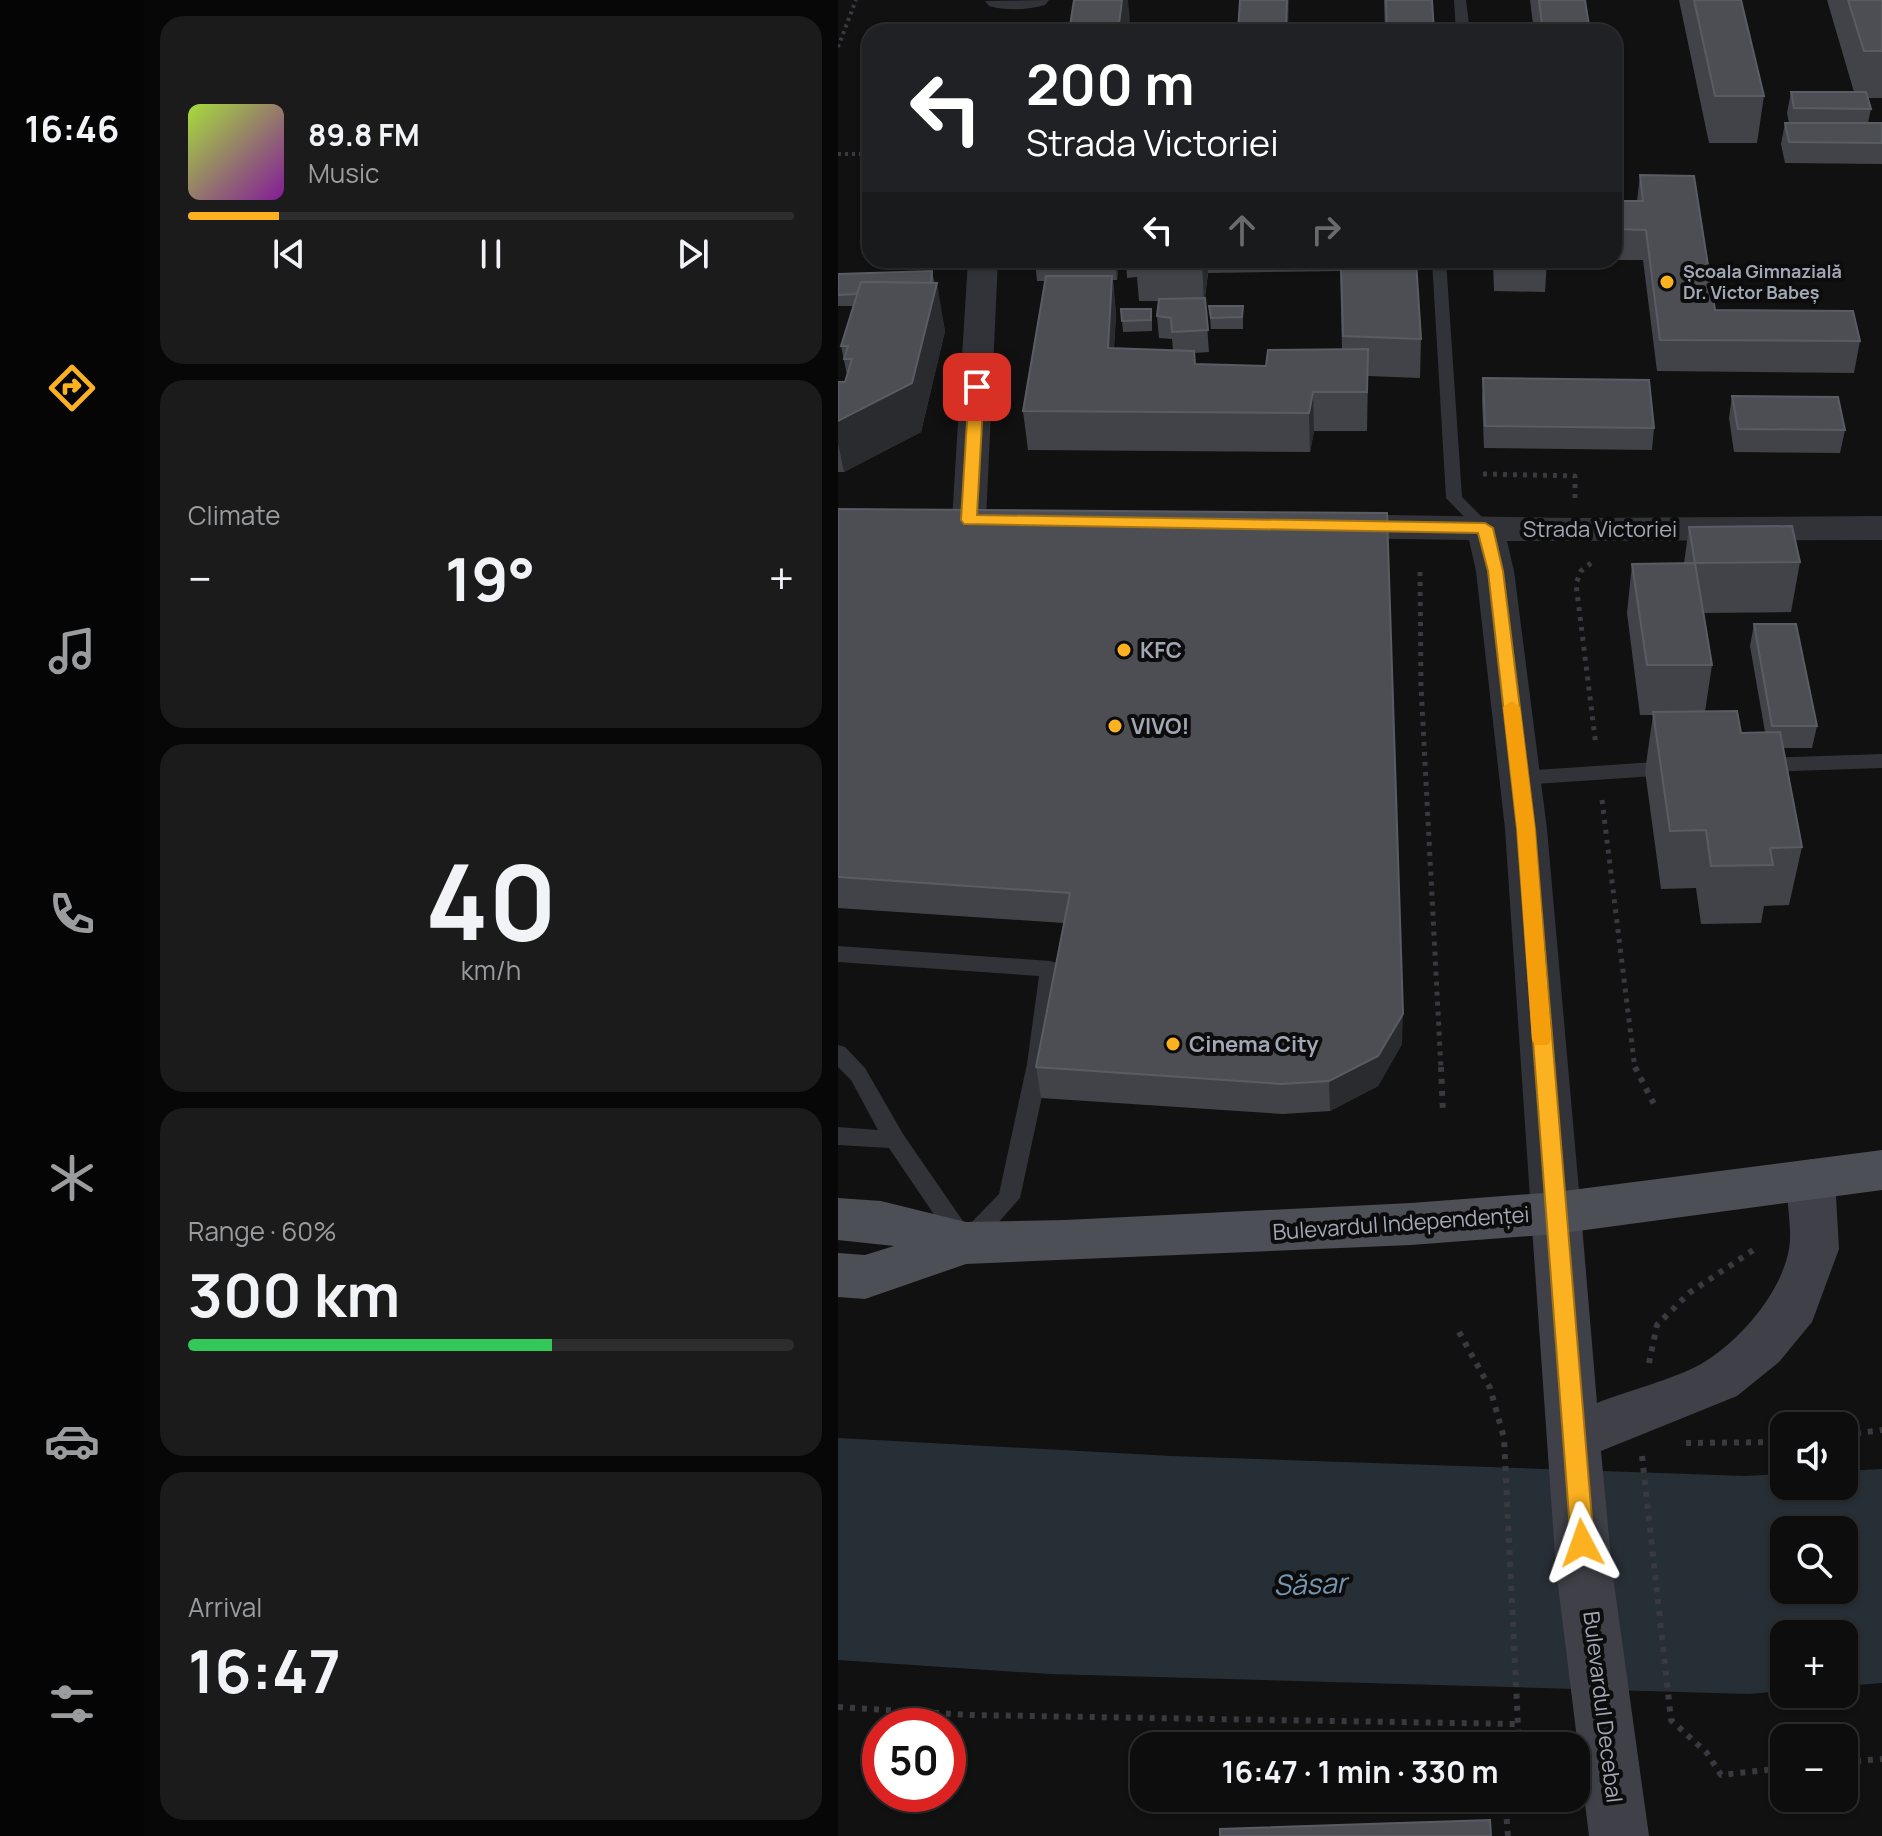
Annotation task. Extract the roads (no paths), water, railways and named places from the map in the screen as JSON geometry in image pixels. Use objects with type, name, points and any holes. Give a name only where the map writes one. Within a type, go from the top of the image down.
[{"type":"main road","name":"Bulevardul Independenței","points":[[838,1219],[881,1222],[966,1243],[1281,1231],[1556,1213],[1882,1170]]},
{"type":"main road","points":[[1574,1438],[1641,1426],[1719,1380],[1761,1346],[1794,1306],[1814,1249],[1811,1179]]},
{"type":"main road","name":"Bulevardul Decebal","points":[[1556,1213],[1584,1569],[1606,1717],[1619,1836]]},
{"type":"main road","name":"Bulevardul Independenței","points":[[838,1275],[865,1277],[966,1243]]},
{"type":"street","points":[[997,7],[1036,0]]},
{"type":"street","points":[[970,520],[983,268]]},
{"type":"street","name":"Strada Victoriei","points":[[1296,525],[1882,528]]},
{"type":"street","name":"Bulevardul Decebal","points":[[1485,528],[1495,571],[1520,778],[1556,1213]]},
{"type":"lane","points":[[1460,0],[1462,24]]},
{"type":"lane","points":[[1440,268],[1454,498],[1485,528]]},
{"type":"lane","points":[[1740,766],[1882,761]]},
{"type":"lane","points":[[1520,778],[1693,767]]},
{"type":"lane","points":[[838,954],[1050,969],[1038,1064],[1009,1198],[966,1243],[895,1140],[858,1074],[838,1053]]},
{"type":"lane","points":[[838,1136],[895,1140]]},
{"type":"water","name":"Săsar","points":[[838,1438],[1171,1456],[1770,1475],[1770,1500],[1858,1500],[1858,1470],[1882,1469],[1882,1683],[1858,1685],[1858,1620],[1770,1620],[1770,1692],[1749,1694],[1050,1674],[838,1660]]},
{"type":"place","name":"Școala Gimnazială Dr. Victor Babeș","points":[[1667,282]]},
{"type":"place","name":"KFC","points":[[1124,650]]},
{"type":"place","name":"VIVO!","points":[[1115,726]]},
{"type":"place","name":"Cinema City","points":[[1173,1044]]}]
